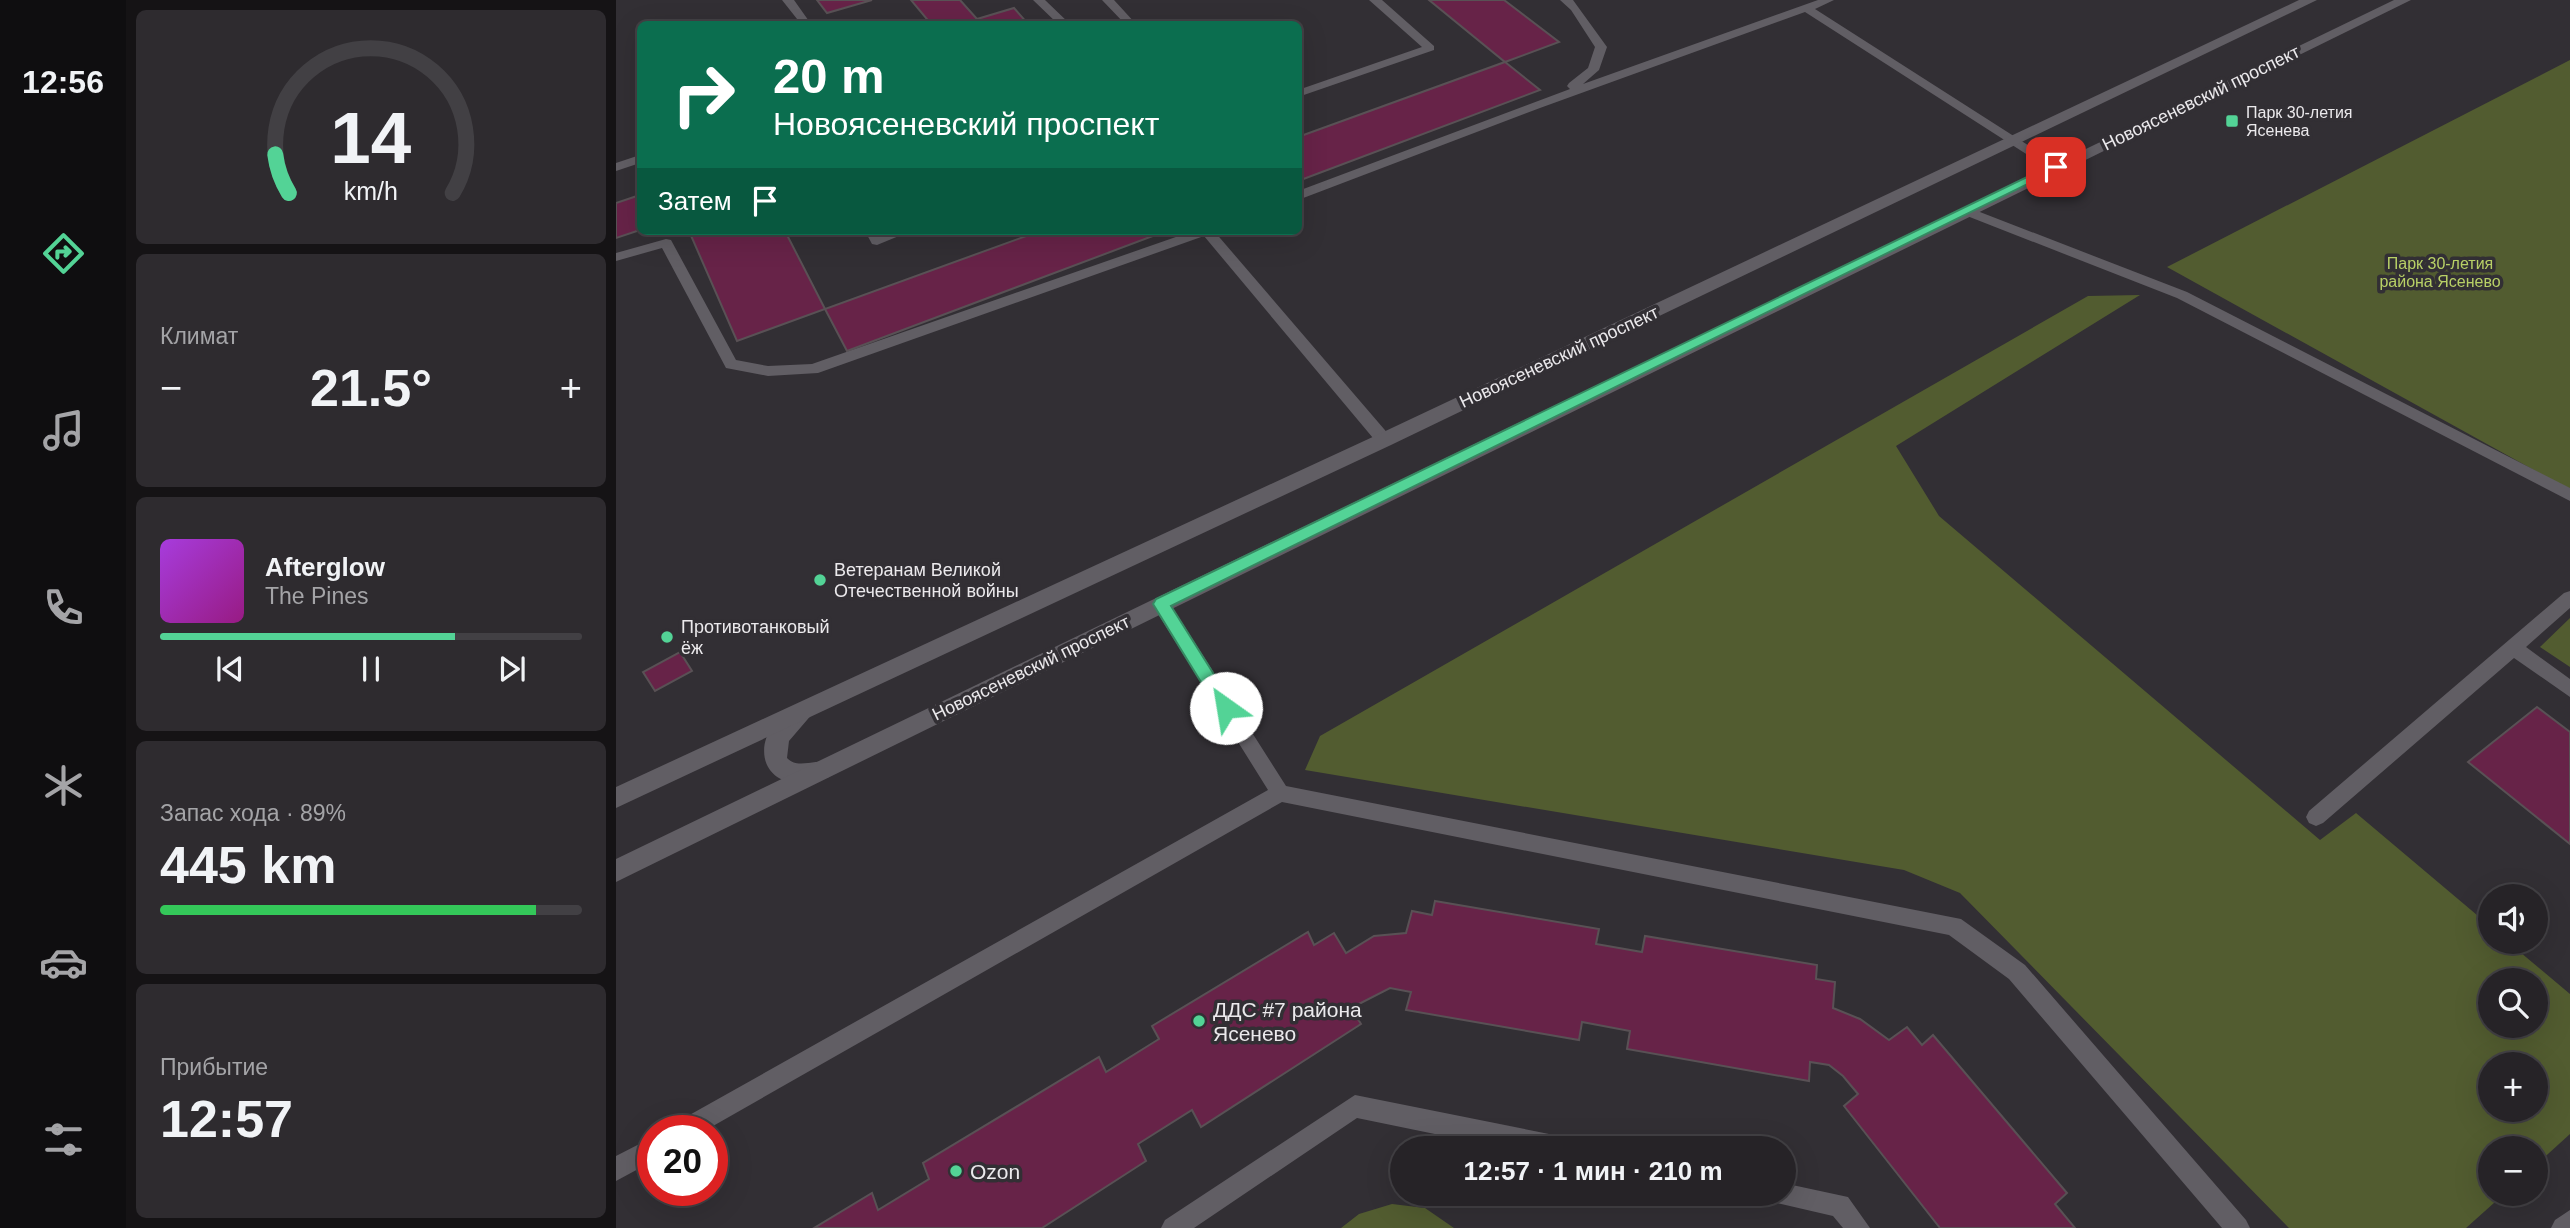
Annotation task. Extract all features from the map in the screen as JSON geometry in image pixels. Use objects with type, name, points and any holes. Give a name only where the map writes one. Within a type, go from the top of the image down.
[{"type":"street","name":"Новоясеневский проспект","points":[[616,798],[1384,440],[2310,0]]},
{"type":"street","name":"Новоясеневский проспект","points":[[616,871],[2056,167],[2404,0]]},
{"type":"street","name":"Новоясеневский проспект","points":[[807,710],[792,719],[780,732],[774,746],[774,759],[782,769],[795,774],[811,774],[829,768]]},
{"type":"lane","points":[[788,0],[804,21]]},
{"type":"lane","points":[[1039,0],[1061,21]]},
{"type":"lane","points":[[1110,2],[1124,0]]},
{"type":"lane","points":[[1302,93],[1430,48],[1375,0]]},
{"type":"lane","points":[[1536,105],[1575,85],[1593,70],[1601,47],[1575,8],[1566,0]]},
{"type":"lane","points":[[1792,0],[2056,167]]},
{"type":"lane","points":[[1302,193],[1536,105],[1828,0]]},
{"type":"lane","points":[[1110,2],[1128,21]]},
{"type":"lane","points":[[616,167],[637,160]]},
{"type":"lane","points":[[1967,211],[2182,295],[2570,495]]},
{"type":"lane","points":[[874,235],[877,240],[892,235]]},
{"type":"lane","points":[[616,257],[666,243],[731,364],[768,371],[813,369],[1195,235]]},
{"type":"lane","points":[[1209,235],[1384,440]]},
{"type":"lane","points":[[2316,817],[2570,598]]},
{"type":"lane","points":[[1161,604],[1280,793]]},
{"type":"lane","points":[[2513,648],[2570,689]]},
{"type":"lane","points":[[711,1115],[1280,793],[1954,926],[2017,972],[2238,1228]]},
{"type":"lane","points":[[1173,1228],[1355,1106],[1501,1136]]},
{"type":"lane","points":[[616,1169],[637,1158]]},
{"type":"lane","points":[[1796,1197],[1840,1205],[1858,1228]]},
{"type":"lane","points":[[2563,1228],[2570,1222]]},
{"type":"green space","name":"Парк 30-летия района Ясенево","points":[[2570,60],[2570,490],[2167,267]]},
{"type":"green space","points":[[2140,295],[1896,446],[1939,516],[2320,840],[2356,813],[2478,916],[2478,954],[2522,954],[2539,968],[2478,968],[2478,1038],[2548,1038],[2548,976],[2570,994],[2570,1134],[2548,1154],[2548,1136],[2478,1136],[2478,1206],[2491,1206],[2466,1228],[2289,1228],[1960,893],[1904,870],[1305,770],[1320,736],[2088,296]]},
{"type":"green space","points":[[2570,618],[2570,667],[2540,647]]},
{"type":"green space","points":[[1390,1205],[1425,1208],[1454,1228],[1341,1228],[1359,1214]]},
{"type":"building","points":[[817,0],[872,0],[827,13]]},
{"type":"building","points":[[911,0],[960,0],[977,19],[1014,8],[1025,21],[928,21]]},
{"type":"building","points":[[1429,0],[1504,0],[1559,42],[1505,62]]},
{"type":"building","points":[[1505,62],[1540,90],[1302,179],[1302,136]]},
{"type":"building","points":[[637,196],[637,231],[616,238],[616,203]]},
{"type":"building","points":[[691,235],[787,235],[825,309],[737,341]]},
{"type":"building","points":[[1029,235],[1155,235],[847,351],[825,309]]},
{"type":"building","points":[[680,652],[692,671],[655,691],[643,672]]},
{"type":"building","points":[[2537,707],[2570,732],[2570,844],[2468,762]]},
{"type":"building","points":[[1435,901],[1599,929],[1596,944],[1642,952],[1645,936],[1817,965],[1816,979],[1835,982],[1833,1008],[1860,1019],[1889,1040],[1907,1027],[1922,1045],[1933,1035],[2067,1193],[2055,1204],[2075,1228],[1940,1228],[1844,1106],[1858,1094],[1843,1076],[1829,1065],[1810,1062],[1809,1081],[1627,1049],[1630,1031],[1582,1022],[1579,1040],[1406,1010],[1411,992],[1390,988],[1351,1008],[1361,1024],[1201,1127],[1192,1110],[1138,1144],[1146,1161],[1042,1228],[814,1228],[872,1193],[878,1210],[929,1179],[923,1163],[1099,1057],[1106,1072],[1159,1039],[1152,1026],[1308,932],[1314,945],[1334,933],[1346,953],[1374,936],[1406,933],[1412,911],[1432,915]]},
{"type":"place","name":"Парк 30-летия Ясенева","points":[[2232,121]]},
{"type":"place","name":"Ветеранам Великой Отечественной войны","points":[[820,580]]},
{"type":"place","name":"Противотанковый ёж","points":[[667,637]]},
{"type":"place","name":"ДДС #7 района Ясенево","points":[[1199,1021]]},
{"type":"place","name":"Ozon","points":[[956,1171]]},
{"type":"route","points":[[1226,708],[1161,604],[2056,167]]}]
